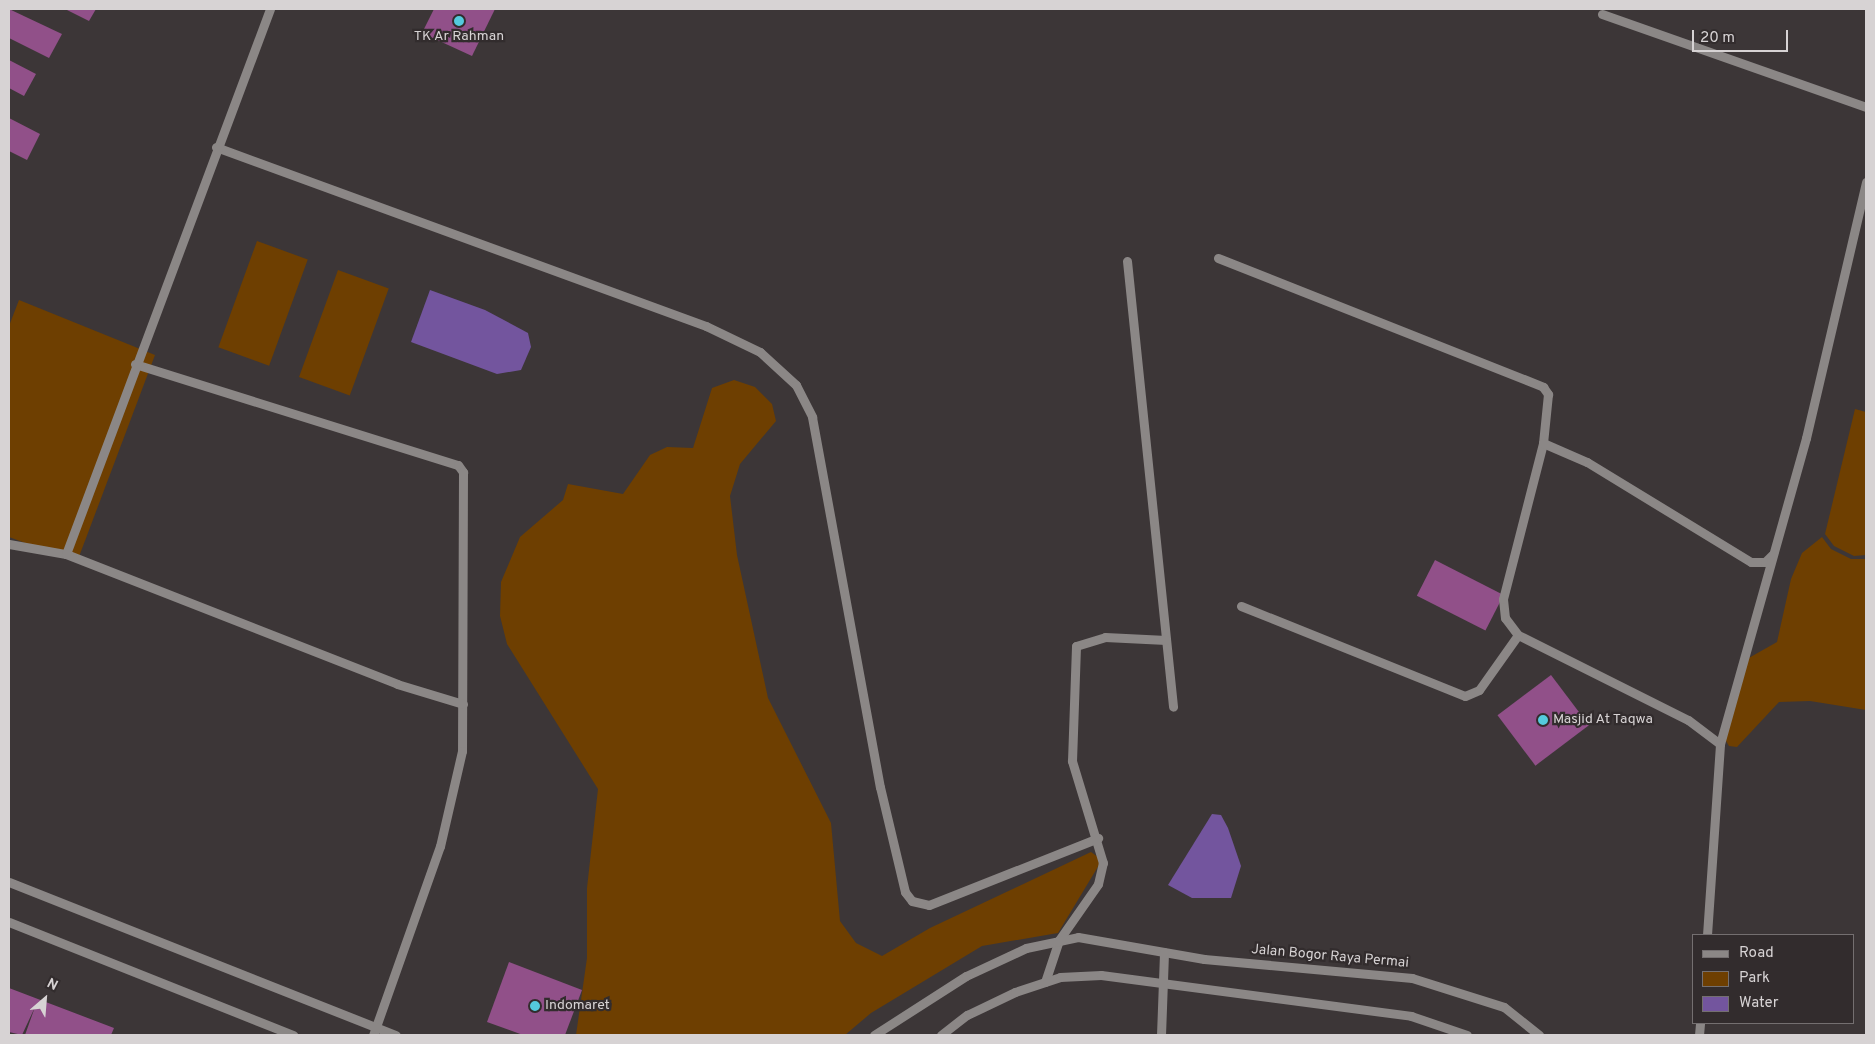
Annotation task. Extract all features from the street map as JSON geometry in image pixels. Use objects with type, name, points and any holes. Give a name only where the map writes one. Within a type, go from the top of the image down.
[{"type":"street","points":[[66,554],[134,364],[270,9]]},
{"type":"street","points":[[1602,14],[1866,107]]},
{"type":"street","points":[[216,147],[706,326],[760,352],[796,385],[812,417],[880,787],[905,892],[912,901],[929,905],[1098,838]]},
{"type":"street","points":[[1707,934],[1720,744],[1806,438],[1866,182]]},
{"type":"street","points":[[1218,258],[1543,387],[1548,394],[1543,443],[1503,599],[1505,618],[1518,635],[1688,720],[1720,744]]},
{"type":"street","points":[[1128,261],[1173,707]]},
{"type":"street","points":[[134,364],[458,465],[463,472],[462,751],[444,830],[375,1031]]},
{"type":"street","points":[[1543,443],[1587,462],[1751,562],[1765,562],[1774,553]]},
{"type":"street","points":[[9,544],[66,554],[397,684],[463,704]]},
{"type":"street","points":[[1241,606],[1465,696],[1479,690],[1518,635]]},
{"type":"street","points":[[1044,982],[1059,940],[1098,884],[1103,863],[1098,838],[1072,760],[1076,646],[1104,637],[1166,640]]},
{"type":"street","points":[[9,882],[375,1031],[396,1035]]},
{"type":"street","points":[[9,922],[293,1035]]},
{"type":"street","name":"Jalan Bogor Raya Permai","points":[[874,1035],[966,976],[1026,948],[1059,940],[1098,938],[1164,952],[1374,972],[1436,983],[1504,1007],[1539,1035]]},
{"type":"street","points":[[1161,1035],[1165,986],[1164,952]]},
{"type":"street","points":[[941,1035],[968,1015],[1044,982],[1100,975],[1165,986],[1411,1016],[1467,1035]]},
{"type":"green space","points":[[257,241],[308,259],[269,366],[218,347]]},
{"type":"green space","points":[[338,270],[389,288],[350,396],[299,377]]},
{"type":"green space","points":[[19,300],[155,355],[77,562],[9,537],[9,326]]},
{"type":"green space","points":[[734,380],[755,387],[772,404],[776,421],[740,464],[730,496],[737,555],[768,698],[831,823],[840,921],[856,943],[882,956],[930,928],[1091,852],[1102,860],[1058,933],[982,946],[871,1013],[845,1035],[576,1035],[587,958],[587,888],[598,789],[507,644],[500,616],[501,582],[520,537],[563,500],[568,484],[623,494],[650,455],[667,447],[693,448],[712,388]]},
{"type":"green space","points":[[1855,409],[1866,412],[1866,555],[1854,556],[1834,546],[1825,534]]},
{"type":"green space","points":[[1822,537],[1831,549],[1851,559],[1866,559],[1866,710],[1810,701],[1779,702],[1737,747],[1729,746],[1722,734],[1747,659],[1777,642],[1791,579],[1802,553]]},
{"type":"water","points":[[430,290],[485,310],[528,333],[531,347],[521,370],[497,374],[411,342]]},
{"type":"water","points":[[1212,814],[1221,815],[1228,828],[1241,866],[1231,898],[1192,898],[1168,885]]},
{"type":"building","points":[[9,9],[62,34],[49,58],[9,38]]},
{"type":"building","points":[[65,9],[96,9],[89,21]]},
{"type":"building","name":"TK Ar Rahman","points":[[434,9],[495,9],[472,56],[422,33]]},
{"type":"building","points":[[9,60],[36,74],[24,96],[9,88]]},
{"type":"building","points":[[9,118],[40,134],[27,160],[9,151]]},
{"type":"building","points":[[1435,560],[1504,595],[1485,631],[1417,596]]},
{"type":"building","name":"Masjid At Taqwa","points":[[1551,675],[1589,725],[1535,766],[1497,715]]},
{"type":"building","name":"Indomaret","points":[[509,962],[582,990],[565,1035],[523,1035],[487,1022]]},
{"type":"building","points":[[9,988],[114,1028],[111,1035],[25,1035],[35,1007],[22,1035],[9,1032]]},
{"type":"place","name":"TK Ar Rahman","points":[[459,21]]},
{"type":"place","name":"Masjid At Taqwa","points":[[1543,720]]},
{"type":"place","name":"Indomaret","points":[[535,1006]]}]
